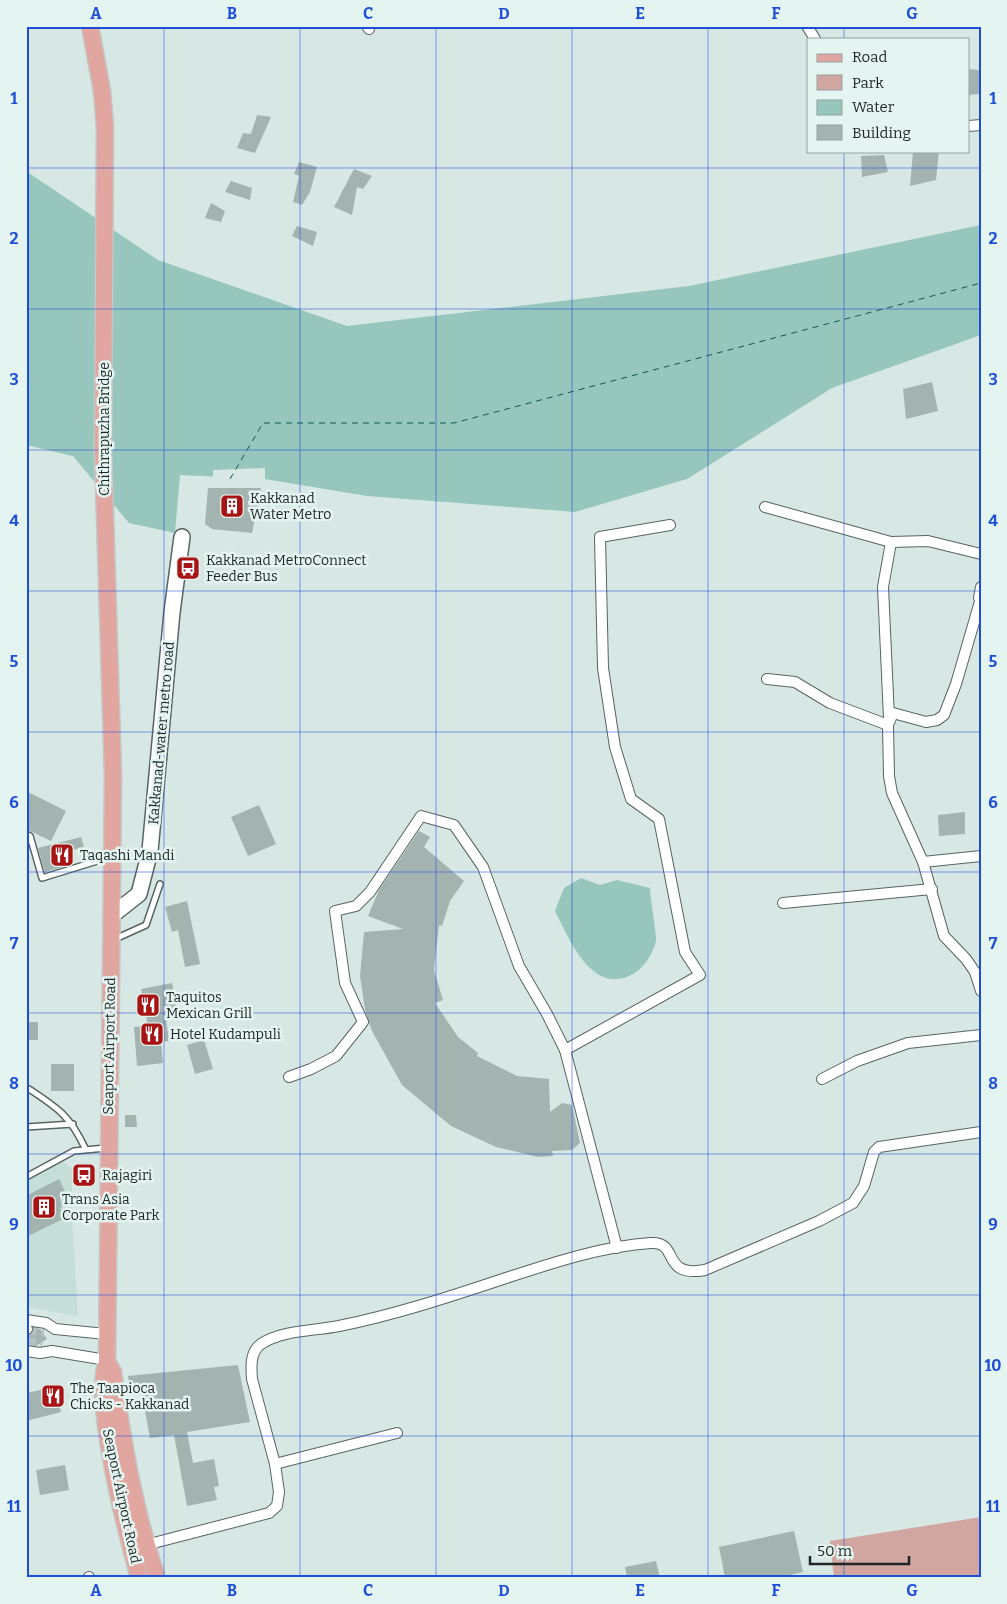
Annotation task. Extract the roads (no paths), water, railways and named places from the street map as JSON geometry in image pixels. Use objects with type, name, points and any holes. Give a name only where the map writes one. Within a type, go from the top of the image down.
[{"type":"main road","name":"Chithrapuzha Bridge","points":[[90,26],[102,91],[106,127],[103,451],[112,731]]},
{"type":"main road","name":"Seaport Airport Road","points":[[112,731],[106,1361],[102,1374],[107,1429],[138,1547],[139,1578]]},
{"type":"main road","points":[[106,1361],[113,1372],[138,1547],[157,1578]]},
{"type":"street","points":[[807,26],[814,38]]},
{"type":"street","points":[[765,507],[891,542],[928,541],[981,554]]},
{"type":"street","points":[[565,1050],[700,975],[684,952],[658,819],[631,799],[615,747],[603,668],[600,537],[670,526]]},
{"type":"street","name":"Kakkanad-water metro road","points":[[111,916],[139,894],[150,851],[172,612],[182,537]]},
{"type":"street","points":[[891,542],[883,587],[889,722],[889,776],[892,793],[924,862],[944,936],[966,959],[975,972],[981,991]]},
{"type":"street","points":[[889,722],[893,713],[926,722],[936,720],[944,715],[956,684],[980,598],[981,587]]},
{"type":"street","points":[[767,679],[795,682],[830,703],[889,722]]},
{"type":"street","points":[[289,1077],[311,1069],[336,1056],[363,1022],[345,983],[335,911],[356,906],[370,892],[421,816],[454,825],[483,867],[518,966],[547,1014],[565,1050],[617,1248]]},
{"type":"street","points":[[924,862],[981,856]]},
{"type":"street","points":[[783,902],[932,889]]},
{"type":"street","points":[[822,1079],[857,1061],[908,1044],[981,1034]]},
{"type":"street","points":[[138,1547],[269,1513],[277,1506],[279,1492],[275,1464],[252,1379],[250,1363],[260,1345],[280,1336],[338,1326],[394,1313],[553,1263],[617,1248],[652,1243],[661,1244],[668,1250],[675,1264],[682,1271],[705,1270],[819,1221],[853,1203],[864,1186],[874,1152],[879,1147],[981,1132]]},
{"type":"street","points":[[27,1326],[46,1323],[55,1329]]},
{"type":"street","points":[[44,1332],[55,1329],[106,1334]]},
{"type":"street","points":[[42,1345],[52,1351]]},
{"type":"street","points":[[26,1351],[40,1353],[52,1351],[106,1361]]},
{"type":"street","points":[[275,1464],[397,1433]]},
{"type":"lane","points":[[26,834],[30,836],[42,878],[112,856]]},
{"type":"lane","points":[[111,941],[146,925],[160,884]]},
{"type":"lane","points":[[29,1089],[60,1109],[73,1124],[85,1148]]},
{"type":"lane","points":[[26,1127],[73,1124]]},
{"type":"lane","points":[[26,1177],[69,1153],[85,1148],[108,1148]]},
{"type":"water","points":[[26,171],[158,260],[347,326],[689,286],[981,225],[981,335],[832,388],[687,479],[575,512],[367,496],[265,479],[180,475],[175,533],[129,523],[73,456],[26,445]]},
{"type":"water","points":[[581,878],[600,885],[617,880],[650,888],[656,941],[646,962],[639,970],[629,976],[615,979],[603,977],[592,970],[574,948],[555,911],[564,888]]},
{"type":"tunnel","points":[[27,1329],[44,1332]]},
{"type":"tunnel","points":[[26,1342],[42,1345]]},
{"type":"place","name":"Kakkanad Water Metro","points":[[232,506]]},
{"type":"place","name":"Kakkanad MetroConnect Feeder Bus","points":[[188,568]]},
{"type":"place","name":"Taqashi Mandi","points":[[62,855]]},
{"type":"place","name":"Taquitos Mexican Grill","points":[[148,1005]]},
{"type":"place","name":"Hotel Kudampuli","points":[[152,1034]]},
{"type":"place","name":"Rajagiri","points":[[84,1175]]},
{"type":"place","name":"Trans Asia Corporate Park","points":[[44,1207]]},
{"type":"place","name":"The Taapioca Chicks - Kakkanad","points":[[53,1396]]}]
